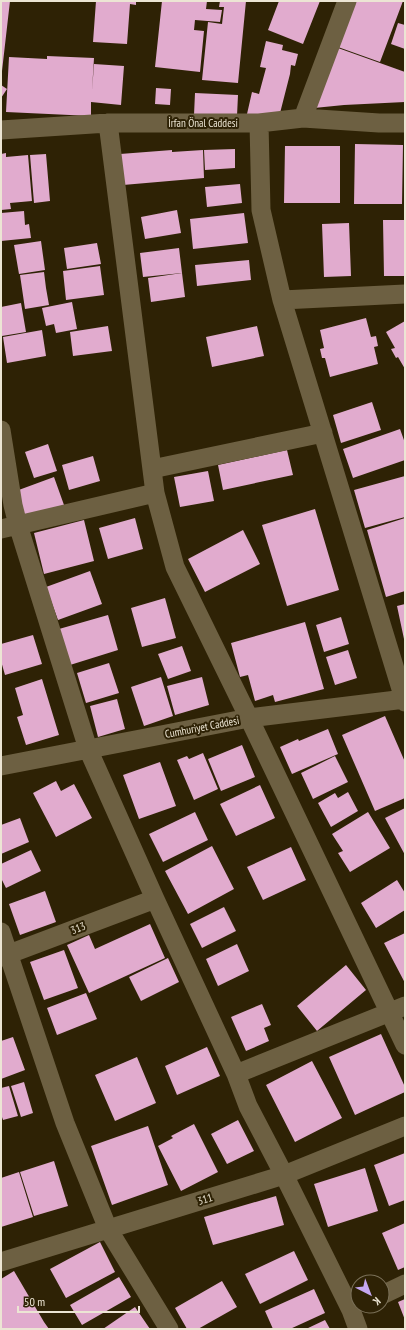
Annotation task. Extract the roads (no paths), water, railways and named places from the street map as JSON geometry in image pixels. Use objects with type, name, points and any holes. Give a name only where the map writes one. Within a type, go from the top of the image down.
[{"type":"street","points":[[303,118],[347,1]]},
{"type":"street","name":"İrfan Önal Caddesi","points":[[1,130],[108,123],[259,123],[303,118],[405,123]]},
{"type":"street","points":[[108,123],[155,493],[175,567],[249,718],[398,1010],[405,1045]]},
{"type":"street","points":[[259,123],[261,210],[282,300],[405,700]]},
{"type":"street","points":[[282,300],[405,294]]},
{"type":"street","points":[[1,430],[13,505],[10,527],[88,750],[236,1074],[248,1106],[350,1299]]},
{"type":"street","points":[[152,469],[324,433]]},
{"type":"street","points":[[10,527],[155,493]]},
{"type":"street","name":"Cumhuriyet Caddesi","points":[[1,766],[249,718],[405,700]]},
{"type":"street","name":"313","points":[[4,956],[155,899]]},
{"type":"street","points":[[1,932],[4,956],[65,1123],[108,1229],[169,1329]]},
{"type":"street","points":[[236,1074],[398,1010]]},
{"type":"street","name":"311","points":[[1,1262],[284,1176],[405,1126]]},
{"type":"street","points":[[390,1291],[405,1284]]},
{"type":"street","points":[[356,1314],[358,1329]]}]
